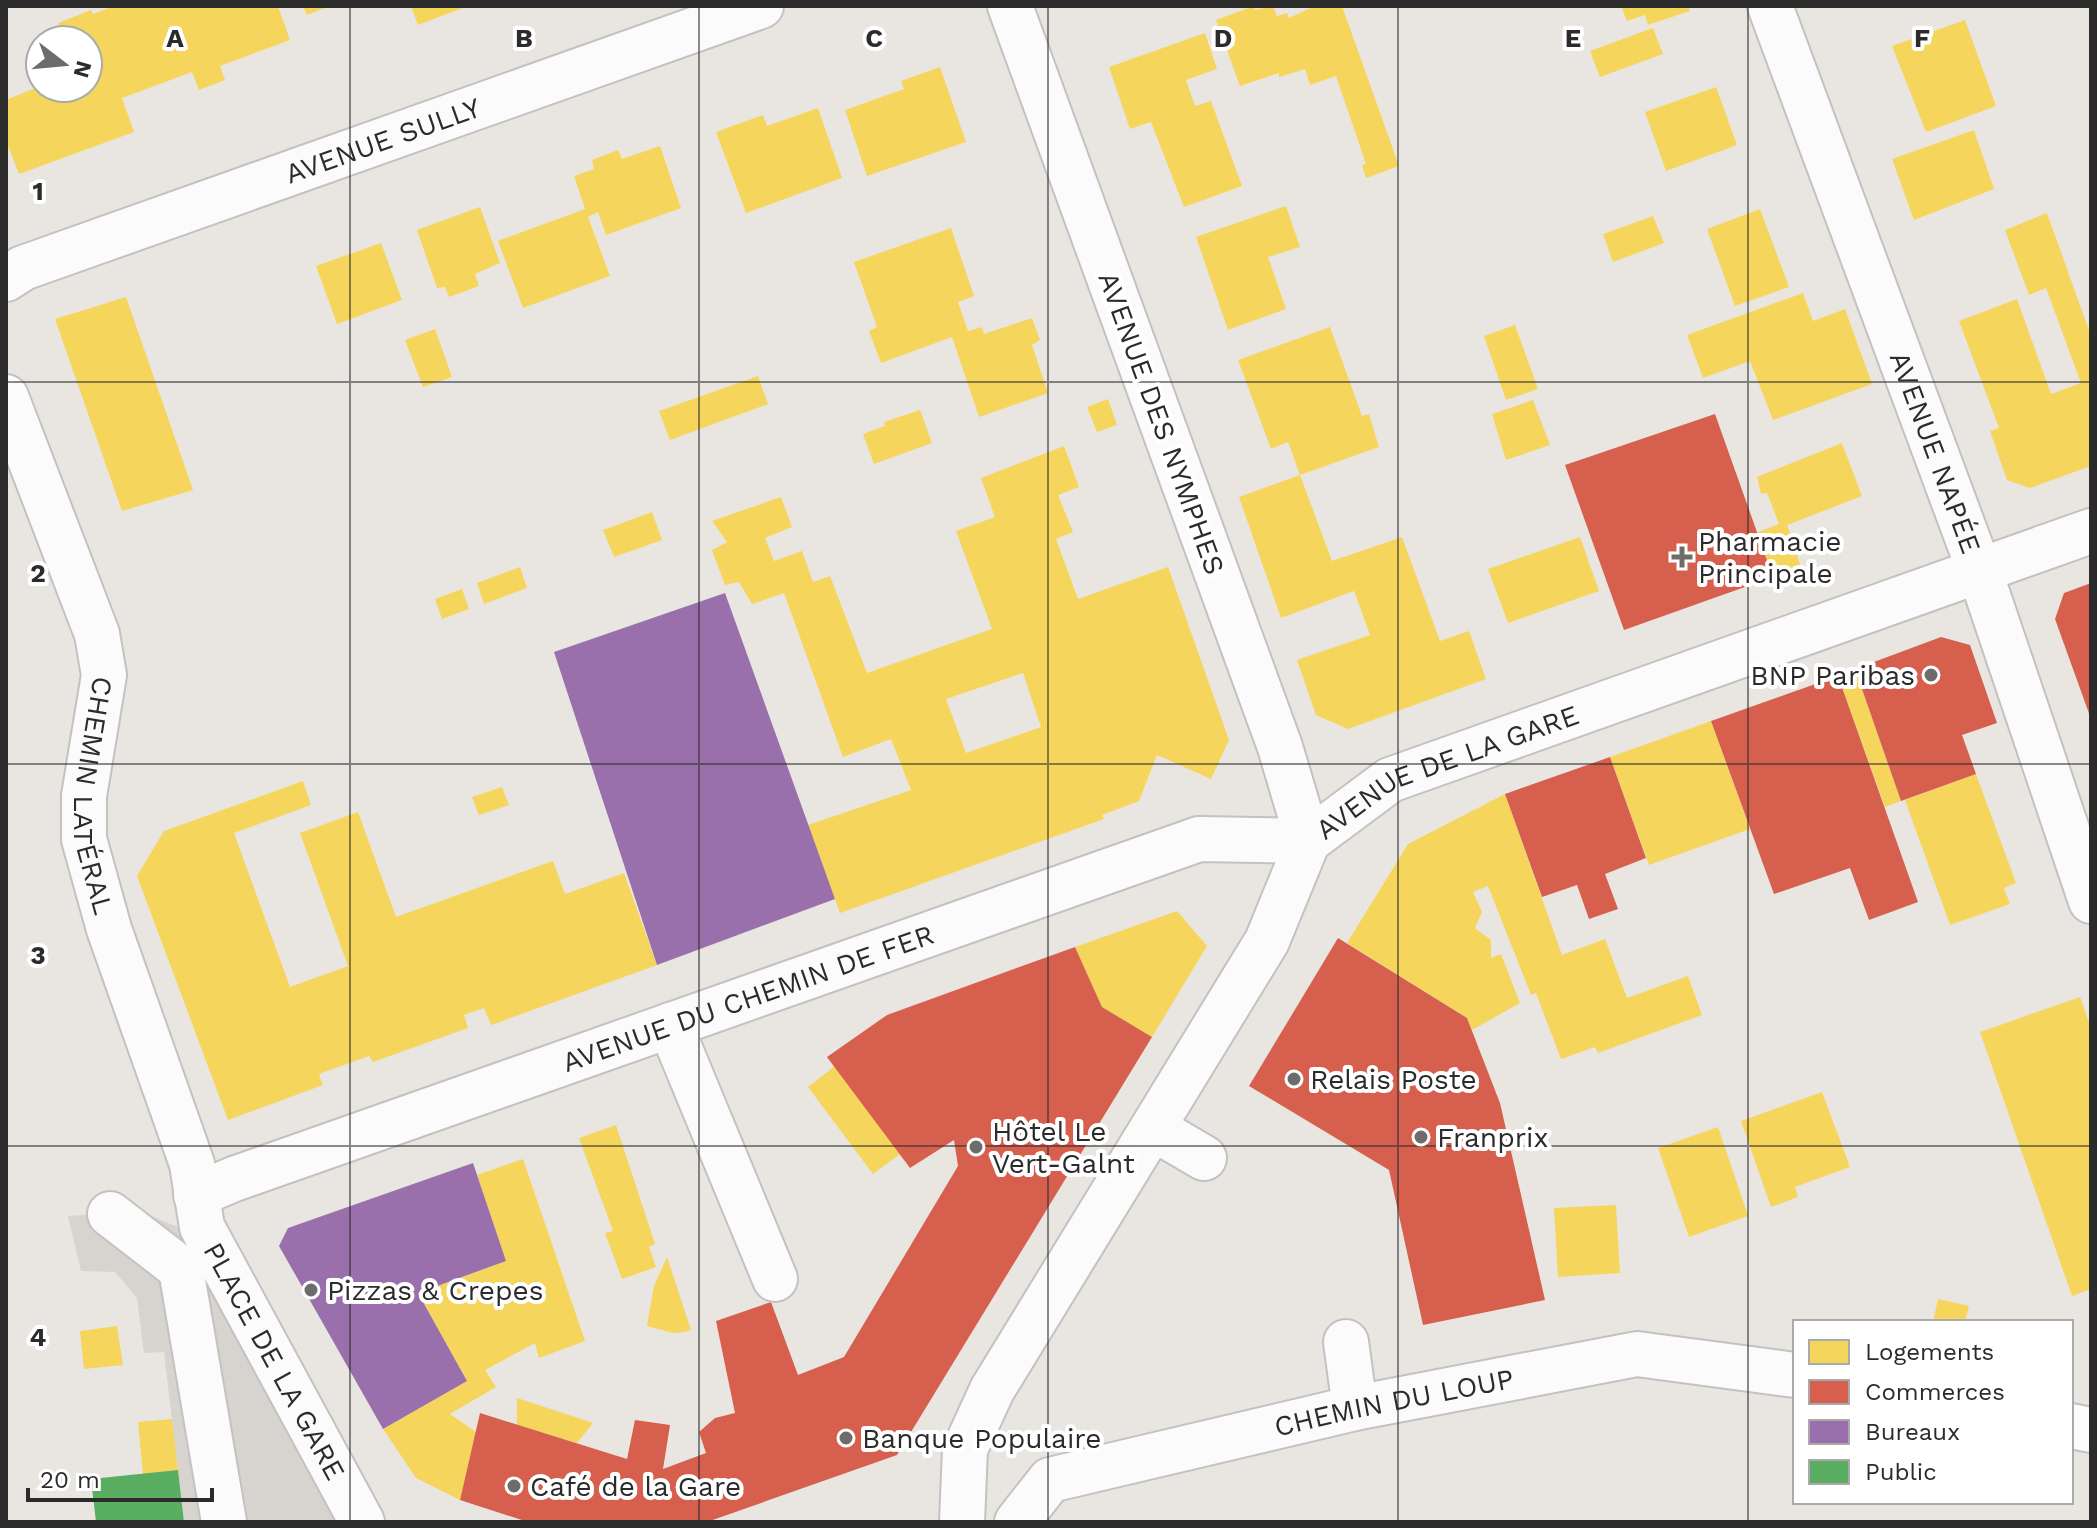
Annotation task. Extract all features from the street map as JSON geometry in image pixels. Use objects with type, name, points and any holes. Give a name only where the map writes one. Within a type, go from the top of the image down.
[{"type":"street","name":"AVENUE SULLY","points":[[6,279],[23,268],[761,6]]},
{"type":"street","name":"AVENUE DES NYMPHES","points":[[1010,6],[1280,747],[1308,841]]},
{"type":"street","name":"AVENUE NAPÉE","points":[[1770,6],[1980,572],[2091,901]]},
{"type":"street","name":"CHEMIN LATÉRAL","points":[[6,397],[97,634],[104,675],[84,796],[84,839],[109,929],[181,1127],[192,1164],[196,1195]]},
{"type":"street","name":"AVENUE DE LA GARE","points":[[962,1522],[965,1449],[992,1390],[1267,941],[1308,841],[1390,780],[2091,531]]},
{"type":"street","name":"AVENUE DU CHEMIN DE FER","points":[[196,1195],[221,1183],[1199,839],[1308,841]]},
{"type":"street","points":[[670,1025],[775,1279]]},
{"type":"street","points":[[1153,1128],[1204,1158]]},
{"type":"street","name":"PLACE DE LA GARE","points":[[196,1195],[202,1227],[362,1522]]},
{"type":"street","points":[[110,1214],[191,1264],[224,1522]]},
{"type":"street","points":[[1346,1342],[1355,1408]]},
{"type":"street","name":"CHEMIN DU LOUP","points":[[1017,1522],[1050,1480],[1355,1408],[1637,1354],[1793,1375]]},
{"type":"shaded area","points":[[138,1211],[178,1227],[192,1241],[342,1522],[184,1522],[164,1352],[144,1353],[137,1298],[115,1272],[81,1271],[68,1216]]},
{"type":"building: Logements","points":[[114,6],[278,6],[290,40],[220,66],[225,80],[199,90],[192,72],[122,98],[134,132],[19,174],[6,141],[6,100],[24,93],[24,104],[104,104],[104,24],[58,23],[91,10],[93,14]]},
{"type":"building: Logements","points":[[303,6],[330,6],[307,15]]},
{"type":"building: Logements","points":[[411,6],[468,6],[418,25]]},
{"type":"building: Logements","points":[[1254,6],[1255,10],[1273,6],[1277,16],[1287,13],[1289,18],[1315,6],[1342,6],[1399,166],[1366,178],[1362,165],[1366,164],[1336,76],[1310,85],[1305,69],[1279,77],[1279,73],[1240,86],[1216,20]]},
{"type":"building: Logements","points":[[1621,6],[1688,6],[1690,11],[1648,25],[1645,15],[1627,21]]},
{"type":"building: Logements","points":[[1965,20],[1996,106],[1926,132],[1892,46]]},
{"type":"building: Logements","points":[[1653,28],[1663,54],[1600,77],[1590,51]]},
{"type":"building: Logements","points":[[1205,33],[1217,69],[1186,80],[1195,106],[1211,101],[1242,186],[1184,207],[1151,122],[1130,129],[1109,67]]},
{"type":"building: Logements","points":[[940,67],[966,142],[867,176],[845,110],[904,89],[901,81]]},
{"type":"building: Logements","points":[[1716,87],[1737,145],[1666,171],[1645,112]]},
{"type":"building: Logements","points":[[818,108],[842,178],[746,213],[716,132],[763,115],[767,126]]},
{"type":"building: Logements","points":[[1974,130],[1994,189],[1914,220],[1892,159]]},
{"type":"building: Logements","points":[[660,146],[681,208],[606,235],[598,212],[588,217],[610,276],[523,308],[498,241],[585,209],[574,176],[594,169],[592,160],[618,150],[622,159]]},
{"type":"building: Logements","points":[[1286,206],[1300,247],[1268,257],[1286,309],[1228,330],[1196,237]]},
{"type":"building: Logements","points":[[480,207],[500,263],[475,274],[479,286],[449,297],[445,287],[437,288],[417,230]]},
{"type":"building: Logements","points":[[1760,209],[1789,287],[1735,306],[1707,229]]},
{"type":"building: Logements","points":[[2047,213],[2091,336],[2091,466],[2030,488],[2007,480],[1990,431],[1999,428],[1959,321],[2017,299],[2051,394],[2081,383],[2046,288],[2029,295],[2005,230]]},
{"type":"building: Logements","points":[[1653,216],[1664,243],[1613,262],[1603,234]]},
{"type":"building: Logements","points":[[951,228],[974,296],[958,302],[968,331],[982,327],[984,334],[1032,318],[1040,340],[1032,345],[1048,393],[979,417],[952,337],[881,363],[869,331],[877,327],[854,262]]},
{"type":"building: Logements","points":[[381,243],[402,300],[337,324],[316,266]]},
{"type":"building: Logements","points":[[1803,293],[1813,321],[1845,309],[1872,384],[1773,420],[1750,361],[1703,378],[1687,335]]},
{"type":"building: Logements","points":[[126,297],[193,490],[122,511],[55,319]]},
{"type":"building: Logements","points":[[1515,325],[1538,389],[1506,400],[1484,336]]},
{"type":"building: Logements","points":[[1330,327],[1362,416],[1369,414],[1379,447],[1300,475],[1288,442],[1271,449],[1238,360]]},
{"type":"building: Logements","points":[[435,329],[452,377],[423,387],[405,340]]},
{"type":"building: Logements","points":[[758,376],[768,404],[670,440],[659,411]]},
{"type":"building: Logements","points":[[1108,399],[1117,425],[1097,432],[1087,407]]},
{"type":"building: Logements","points":[[1533,400],[1550,445],[1506,460],[1492,414]]},
{"type":"building: Logements","points":[[920,410],[932,443],[874,464],[863,434],[885,426],[884,422]]},
{"type":"building: Logements","points":[[1842,443],[1862,496],[1787,525],[1801,567],[1773,577],[1758,532],[1779,524],[1767,493],[1761,494],[1757,477]]},
{"type":"building: Logements","points":[[1064,446],[1079,487],[1058,495],[1073,532],[1056,539],[1078,599],[1168,567],[1229,740],[1211,779],[1157,755],[1139,801],[1102,815],[1104,819],[840,913],[808,825],[911,790],[891,739],[843,757],[784,593],[752,604],[739,582],[725,585],[712,550],[727,542],[712,521],[781,497],[792,527],[765,538],[774,561],[802,551],[813,582],[830,576],[867,673],[992,629],[956,531],[995,517],[981,478]],"holes":[[[1023,673],[1041,727],[966,753],[946,699]]]},
{"type":"building: Logements","points":[[1300,475],[1332,561],[1402,537],[1440,641],[1469,631],[1486,679],[1348,729],[1316,715],[1297,660],[1370,635],[1354,591],[1281,618],[1239,497]]},
{"type":"building: Logements","points":[[652,512],[662,540],[614,557],[603,530]]},
{"type":"building: Logements","points":[[1580,537],[1599,591],[1508,623],[1488,569]]},
{"type":"building: Logements","points":[[520,567],[527,588],[484,604],[477,583]]},
{"type":"building: Logements","points":[[462,589],[469,609],[442,619],[435,599]]},
{"type":"building: Logements","points":[[1855,669],[1901,801],[1885,807],[1838,676]]},
{"type":"building: Logements","points":[[1711,721],[1750,829],[1649,865],[1610,757]]},
{"type":"building: Logements","points":[[1976,774],[2016,883],[2004,888],[2010,904],[1950,925],[1905,800]]},
{"type":"building: Logements","points":[[303,781],[311,805],[234,833],[290,987],[348,966],[300,833],[358,812],[396,917],[553,861],[565,894],[624,873],[657,965],[491,1025],[484,1008],[464,1015],[468,1028],[373,1062],[369,1056],[319,1074],[323,1085],[228,1120],[137,876],[164,831]]},
{"type":"building: Logements","points":[[502,787],[509,805],[479,815],[472,797]]},
{"type":"building: Logements","points":[[1505,794],[1562,955],[1605,939],[1627,998],[1688,976],[1702,1015],[1598,1053],[1595,1047],[1561,1059],[1536,993],[1531,995],[1488,886],[1473,892],[1482,912],[1475,928],[1491,940],[1491,958],[1501,954],[1520,1003],[1472,1030],[1467,1018],[1347,943],[1408,844]]},
{"type":"building: Logements","points":[[1177,911],[1207,946],[1152,1037],[1102,1007],[1075,947]]},
{"type":"building: Logements","points":[[2080,997],[2091,1028],[2091,1289],[2072,1296],[1980,1032]]},
{"type":"building: Logements","points":[[835,1066],[900,1154],[873,1174],[808,1087]]},
{"type":"building: Logements","points":[[1822,1092],[1850,1167],[1795,1187],[1798,1197],[1771,1207],[1741,1121]]},
{"type":"building: Logements","points":[[616,1125],[655,1244],[649,1247],[656,1267],[622,1279],[605,1233],[613,1231],[579,1138]]},
{"type":"building: Logements","points":[[1718,1127],[1748,1216],[1689,1237],[1658,1148]]},
{"type":"building: Logements","points":[[523,1159],[585,1341],[539,1358],[535,1343],[485,1370],[496,1387],[450,1414],[476,1432],[460,1500],[416,1478],[383,1429],[467,1381],[418,1293],[506,1261],[477,1175]]},
{"type":"building: Logements","points":[[1616,1205],[1620,1273],[1558,1277],[1554,1208]]},
{"type":"building: Logements","points":[[667,1257],[691,1330],[684,1332],[673,1333],[647,1326],[654,1286]]},
{"type":"building: Logements","points":[[1938,1299],[1969,1306],[1966,1320],[1933,1320]]},
{"type":"building: Logements","points":[[117,1326],[123,1365],[84,1369],[80,1331]]},
{"type":"building: Logements","points":[[517,1398],[593,1423],[577,1443],[517,1425]]},
{"type":"building: Logements","points":[[172,1419],[178,1470],[143,1474],[138,1422]]},
{"type":"building: Commerces","points":[[1715,414],[1773,577],[1624,630],[1565,465]]},
{"type":"building: Commerces","points":[[2091,583],[2091,719],[2055,619],[2064,593]]},
{"type":"building: Commerces","points":[[1941,637],[1970,645],[1997,723],[1962,735],[1976,774],[1901,801],[1855,669]]},
{"type":"building: Commerces","points":[[1838,676],[1918,902],[1869,920],[1850,868],[1774,894],[1711,721]]},
{"type":"building: Commerces","points":[[1610,757],[1646,858],[1605,874],[1618,909],[1589,919],[1577,885],[1542,897],[1505,794]]},
{"type":"building: Commerces","name":"Franprix","points":[[1338,938],[1467,1018],[1500,1103],[1545,1300],[1423,1325],[1389,1170],[1249,1086]]},
{"type":"building: Commerces","points":[[1075,947],[1102,1007],[1152,1037],[897,1455],[707,1522],[528,1522],[460,1500],[480,1413],[627,1459],[635,1420],[670,1425],[663,1469],[706,1453],[699,1432],[715,1418],[735,1413],[716,1321],[771,1302],[798,1375],[844,1357],[958,1166],[954,1140],[910,1168],[827,1057],[887,1015]]},
{"type":"building: Bureaux","points":[[725,593],[835,899],[657,965],[554,652]]},
{"type":"building: Bureaux","points":[[473,1163],[506,1261],[418,1293],[467,1381],[383,1429],[279,1246],[288,1228]]},
{"type":"building: Public","points":[[178,1470],[184,1522],[96,1522],[91,1479]]},
{"type":"place","name":"Pharmacie Principale","points":[[1682,557]]},
{"type":"place","name":"BNP Paribas","points":[[1931,675]]},
{"type":"place","name":"Relais Poste","points":[[1294,1079]]},
{"type":"place","name":"Franprix","points":[[1421,1137]]},
{"type":"place","name":"Hôtel Le Vert-Galnt","points":[[976,1147]]},
{"type":"place","name":"Pizzas & Crepes","points":[[311,1290]]},
{"type":"place","name":"Banque Populaire","points":[[846,1438]]},
{"type":"place","name":"Café de la Gare","points":[[514,1486]]}]
